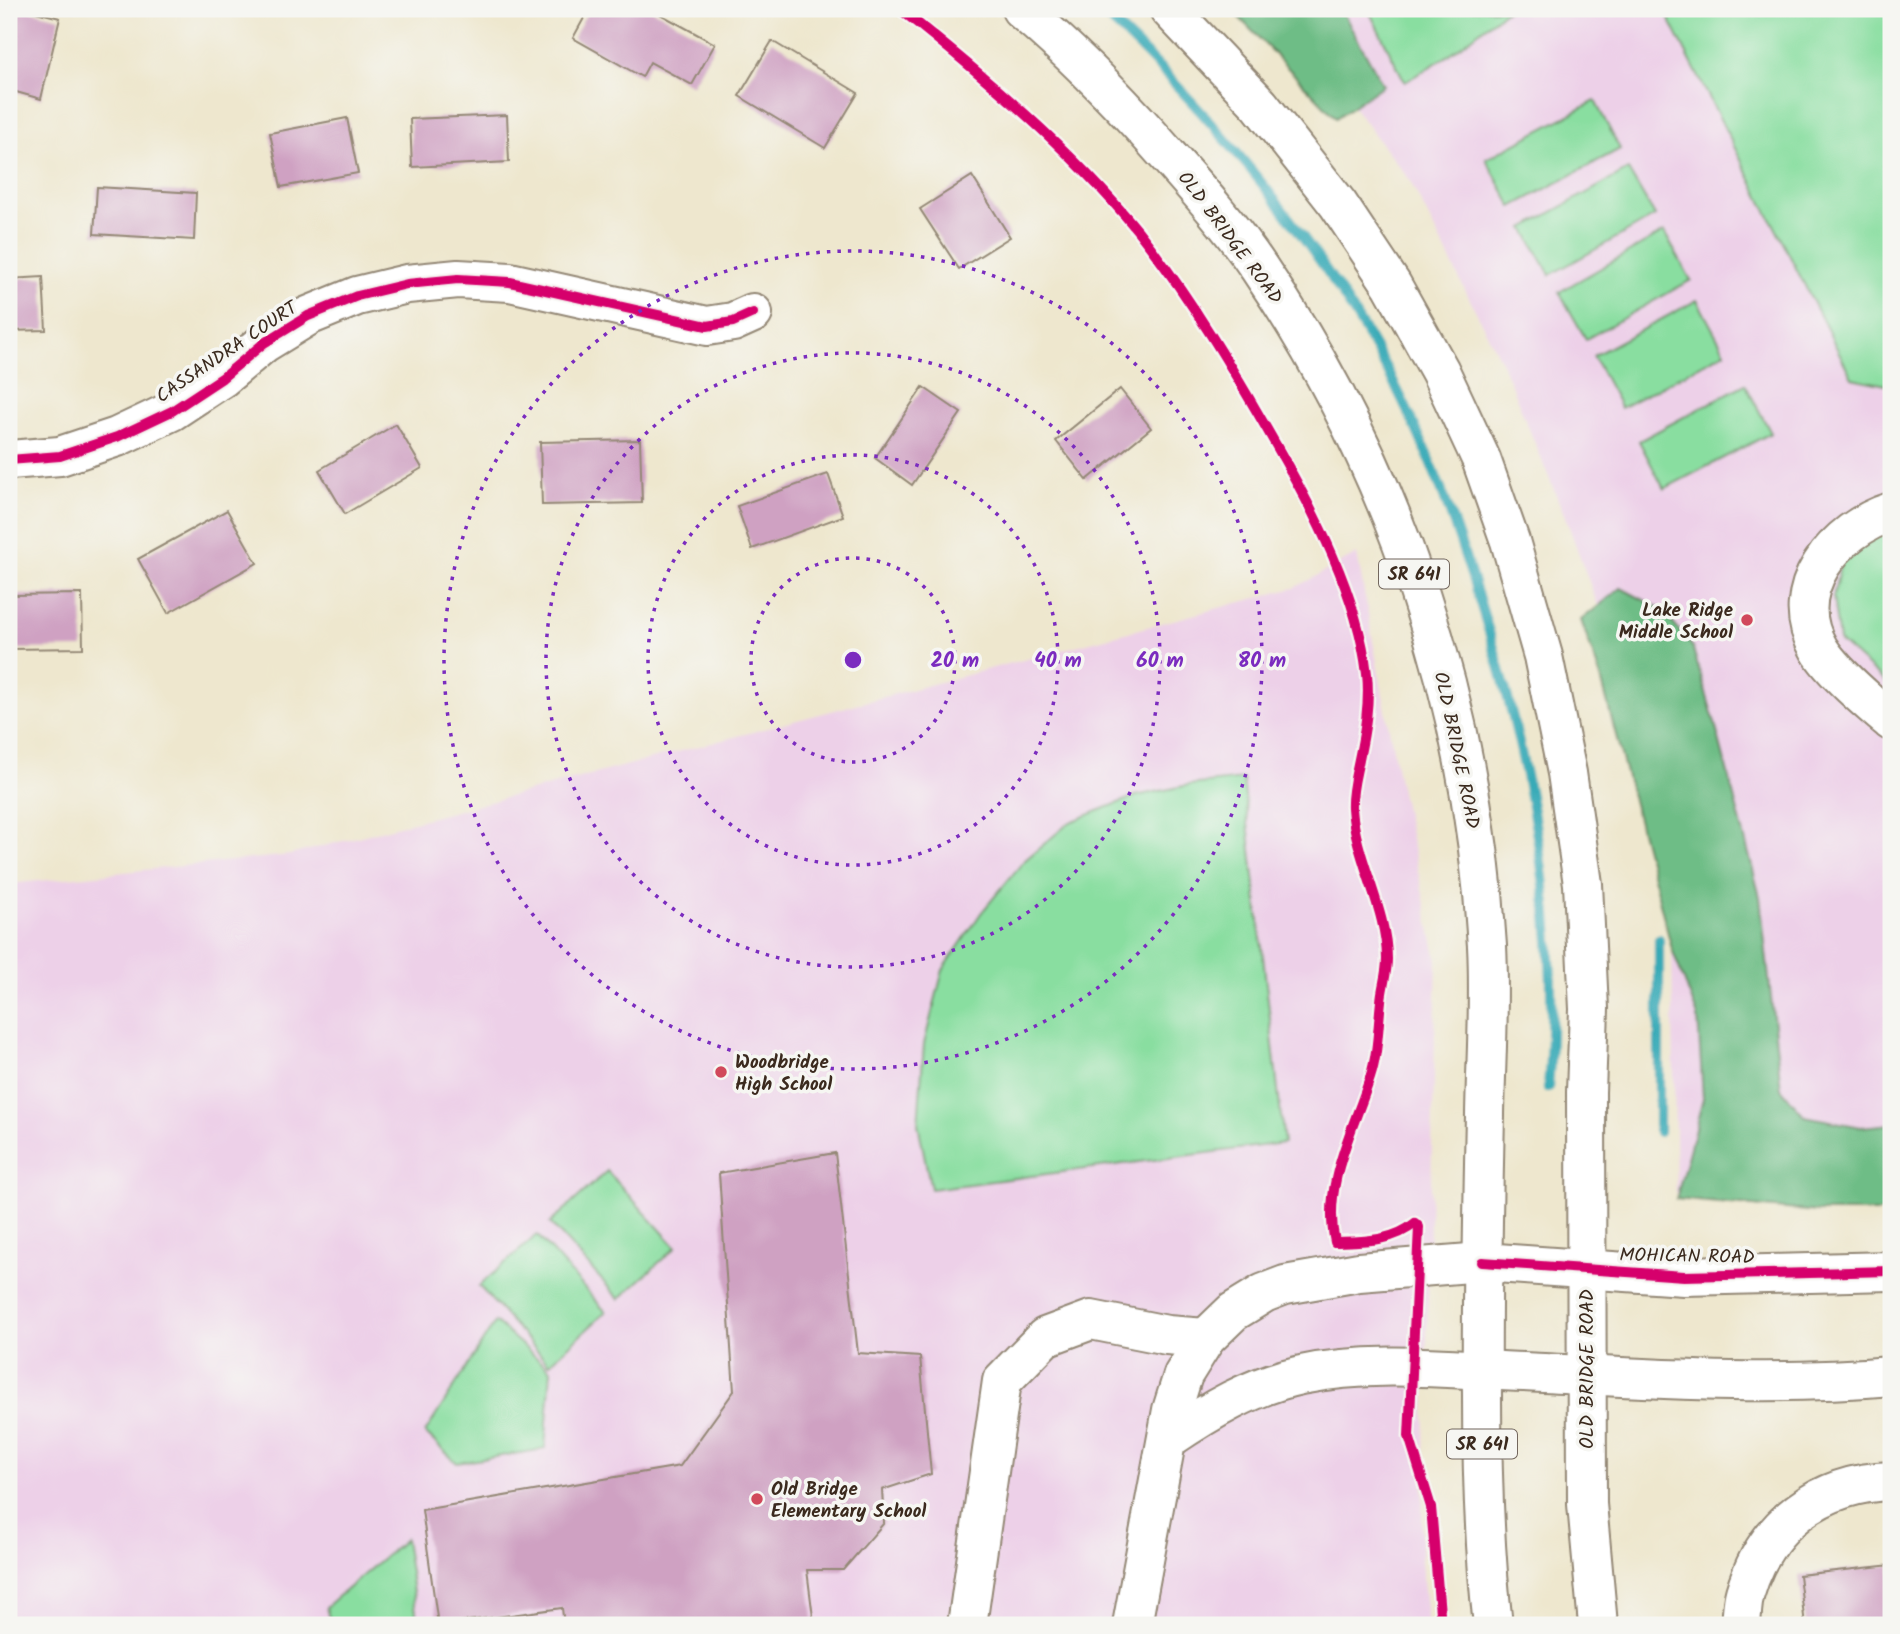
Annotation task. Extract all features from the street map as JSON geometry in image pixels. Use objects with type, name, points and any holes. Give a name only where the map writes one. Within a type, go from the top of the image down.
[{"type":"main road","name":"OLD BRIDGE ROAD","points":[[1021,9],[1121,104],[1200,193],[1257,265],[1312,351],[1360,440],[1400,533],[1426,610],[1457,728],[1478,848],[1488,950],[1482,1370],[1486,1570],[1493,1625]]},
{"type":"main road","name":"OLD BRIDGE ROAD","points":[[1169,9],[1268,115],[1338,204],[1392,285],[1440,371],[1481,459],[1510,541],[1546,669],[1567,773],[1583,884],[1589,1009],[1587,1504],[1598,1625]]},
{"type":"main road","name":"CASSANDRA COURT","points":[[9,460],[60,456],[117,438],[172,411],[222,378],[264,343],[308,316],[357,296],[407,284],[458,279],[510,282],[707,326],[733,322],[753,313]]},
{"type":"main road","points":[[1891,512],[1863,523],[1836,543],[1820,564],[1810,589],[1809,615],[1820,650],[1863,698],[1891,721]]},
{"type":"main road","name":"MOHICAN ROAD","points":[[1132,1625],[1172,1410],[1183,1375],[1206,1338],[1233,1312],[1264,1293],[1285,1285],[1359,1272],[1482,1262],[1684,1276],[1891,1271]]},
{"type":"main road","points":[[967,1625],[1002,1381],[1045,1337],[1091,1320],[1167,1335],[1206,1338]]},
{"type":"main road","points":[[1168,1439],[1203,1415],[1250,1392],[1299,1375],[1351,1367],[1747,1382],[1847,1380],[1891,1376]]},
{"type":"main road","points":[[1741,1625],[1745,1595],[1757,1561],[1776,1532],[1803,1508],[1834,1491],[1869,1482],[1891,1481]]},
{"type":"shaded area","name":"Lake Ridge Middle School","points":[[1277,9],[1891,9],[1891,1212],[1819,1212],[1676,1199],[1672,949],[1638,716],[1568,524],[1502,363],[1409,179]]},
{"type":"shaded area","name":"Woodbridge High School","points":[[1357,554],[1399,782],[1437,960],[1421,1562],[1428,1625],[9,1625],[9,884],[290,855],[1294,588]]},
{"type":"green space","points":[[1231,9],[1341,9],[1383,85],[1336,118]]},
{"type":"green space","points":[[1368,9],[1508,9],[1449,55],[1405,82]]},
{"type":"green space","points":[[1664,9],[1891,9],[1891,386],[1852,378]]},
{"type":"green space","points":[[1595,101],[1620,149],[1512,207],[1486,159]]},
{"type":"green space","points":[[1628,170],[1655,216],[1550,275],[1524,228]]},
{"type":"green space","points":[[1664,232],[1691,280],[1586,339],[1559,292]]},
{"type":"green space","points":[[1697,300],[1725,352],[1621,408],[1593,356]]},
{"type":"green space","points":[[1745,384],[1771,433],[1664,489],[1639,441]]},
{"type":"green space","points":[[1891,523],[1891,687],[1839,641],[1833,597],[1843,553]]},
{"type":"green space","points":[[1621,588],[1661,609],[1692,646],[1760,897],[1781,1089],[1805,1116],[1861,1127],[1891,1124],[1891,1212],[1819,1212],[1676,1199],[1703,1099],[1698,1017],[1672,949],[1601,678],[1581,620]]},
{"type":"green space","points":[[1243,779],[1284,1143],[931,1189],[918,1124],[924,1044],[943,970],[981,913],[1024,861],[1070,822],[1136,796],[1189,785]]},
{"type":"green space","points":[[607,1171],[676,1247],[619,1299],[550,1223]]},
{"type":"green space","points":[[537,1235],[606,1312],[549,1364],[479,1286]]},
{"type":"green space","points":[[495,1322],[551,1370],[545,1449],[457,1463],[425,1433]]},
{"type":"green space","points":[[405,1539],[418,1625],[331,1625],[326,1607]]},
{"type":"building","points":[[9,9],[24,9],[60,18],[41,99],[9,90]]},
{"type":"building","points":[[589,9],[651,9],[715,44],[692,85],[650,62],[642,77],[573,38]]},
{"type":"building","points":[[772,41],[858,93],[825,148],[739,96]]},
{"type":"building","points":[[507,115],[509,162],[412,167],[410,119]]},
{"type":"building","points":[[347,118],[358,173],[281,187],[270,133]]},
{"type":"building","points":[[972,176],[1010,237],[959,269],[920,209]]},
{"type":"building","points":[[97,187],[196,193],[194,240],[94,234]]},
{"type":"building","points":[[43,277],[46,330],[9,331],[9,279]]},
{"type":"building","points":[[923,387],[961,413],[912,485],[875,458]]},
{"type":"building","points":[[1120,389],[1151,428],[1087,480],[1056,441]]},
{"type":"building","points":[[396,424],[422,468],[345,514],[319,470]]},
{"type":"building","points":[[640,440],[642,503],[542,505],[540,442]]},
{"type":"building","points":[[828,474],[843,516],[752,549],[737,506]]},
{"type":"building","points":[[227,510],[257,563],[168,613],[138,559]]},
{"type":"building","points":[[82,594],[83,648],[9,649],[9,595]]},
{"type":"building","points":[[835,1153],[858,1353],[920,1357],[931,1474],[882,1490],[884,1523],[843,1570],[807,1570],[814,1625],[564,1625],[562,1608],[438,1625],[422,1510],[680,1466],[734,1391],[719,1173]]},
{"type":"building","points":[[1891,1565],[1891,1625],[1805,1625],[1799,1575]]},
{"type":"waterway","points":[[1097,9],[1138,46],[1189,99],[1283,210],[1332,279],[1377,351],[1426,451],[1462,547],[1493,645],[1522,754],[1533,809],[1548,920],[1551,976],[1548,1088]]},
{"type":"waterway","points":[[1659,939],[1659,1132]]},
{"type":"cycle path","points":[[900,9],[1025,114],[1084,171],[1138,231],[1194,309],[1244,390],[1305,498],[1345,585],[1362,645],[1368,685],[1363,738],[1353,789],[1354,827],[1382,921],[1387,959],[1375,1060],[1341,1159],[1332,1221],[1335,1242],[1387,1237],[1415,1223],[1419,1227],[1409,1436],[1431,1507],[1441,1625]]},
{"type":"cycle path","points":[[9,460],[60,456],[117,437],[172,411],[222,378],[264,343],[308,316],[357,296],[407,284],[458,279],[510,282],[707,326],[733,322],[753,313]]},
{"type":"cycle path","points":[[1482,1262],[1684,1276],[1891,1271]]},
{"type":"place","name":"Lake Ridge Middle School","points":[[1747,620]]},
{"type":"place","name":"Woodbridge High School","points":[[721,1072]]},
{"type":"place","name":"Old Bridge Elementary School","points":[[757,1499]]}]
